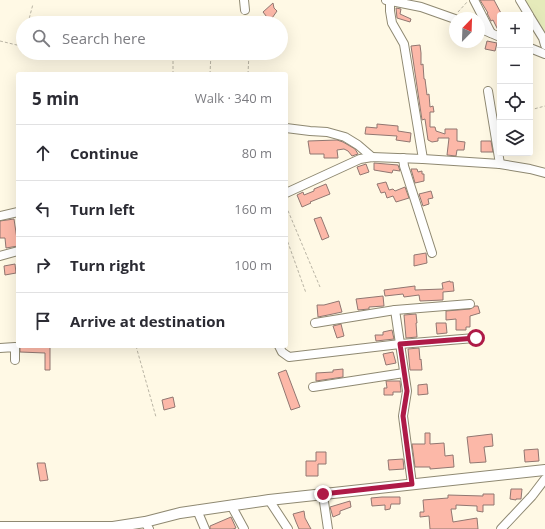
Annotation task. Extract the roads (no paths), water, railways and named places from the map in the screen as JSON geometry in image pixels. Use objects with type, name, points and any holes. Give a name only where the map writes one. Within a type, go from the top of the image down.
[{"type":"main road","points":[[0,527],[113,527],[147,525],[180,513],[231,505],[545,470]]},
{"type":"street","points":[[244,0],[245,10]]},
{"type":"street","points":[[386,0],[420,4],[449,17]]},
{"type":"street","points":[[390,0],[392,23],[404,44],[424,159]]},
{"type":"street","points":[[474,0],[491,33]]},
{"type":"street","points":[[520,0],[527,12]]},
{"type":"street","points":[[533,22],[543,38],[545,45]]},
{"type":"street","points":[[485,30],[497,36]]},
{"type":"street","points":[[533,49],[545,54]]},
{"type":"street","points":[[488,91],[500,164]]},
{"type":"street","points":[[288,128],[310,132],[327,132],[346,138],[358,145],[372,157]]},
{"type":"street","points":[[288,192],[360,159],[372,157],[500,164],[545,173]]},
{"type":"street","points":[[403,158],[404,166],[432,253]]},
{"type":"street","points":[[0,216],[16,212]]},
{"type":"street","points":[[0,256],[16,252]]},
{"type":"street","points":[[315,323],[395,310],[470,304]]},
{"type":"street","points":[[395,310],[407,391],[403,416],[412,484]]},
{"type":"street","points":[[280,348],[282,352],[289,357],[400,344],[476,338]]},
{"type":"street","points":[[0,348],[15,347],[15,360]]},
{"type":"street","points":[[313,387],[404,373]]},
{"type":"street","points":[[501,529],[532,496],[545,479]]},
{"type":"street","points":[[323,494],[328,529]]},
{"type":"street","points":[[269,500],[288,529]]},
{"type":"street","points":[[231,505],[244,529]]},
{"type":"street","points":[[197,510],[205,529]]}]
